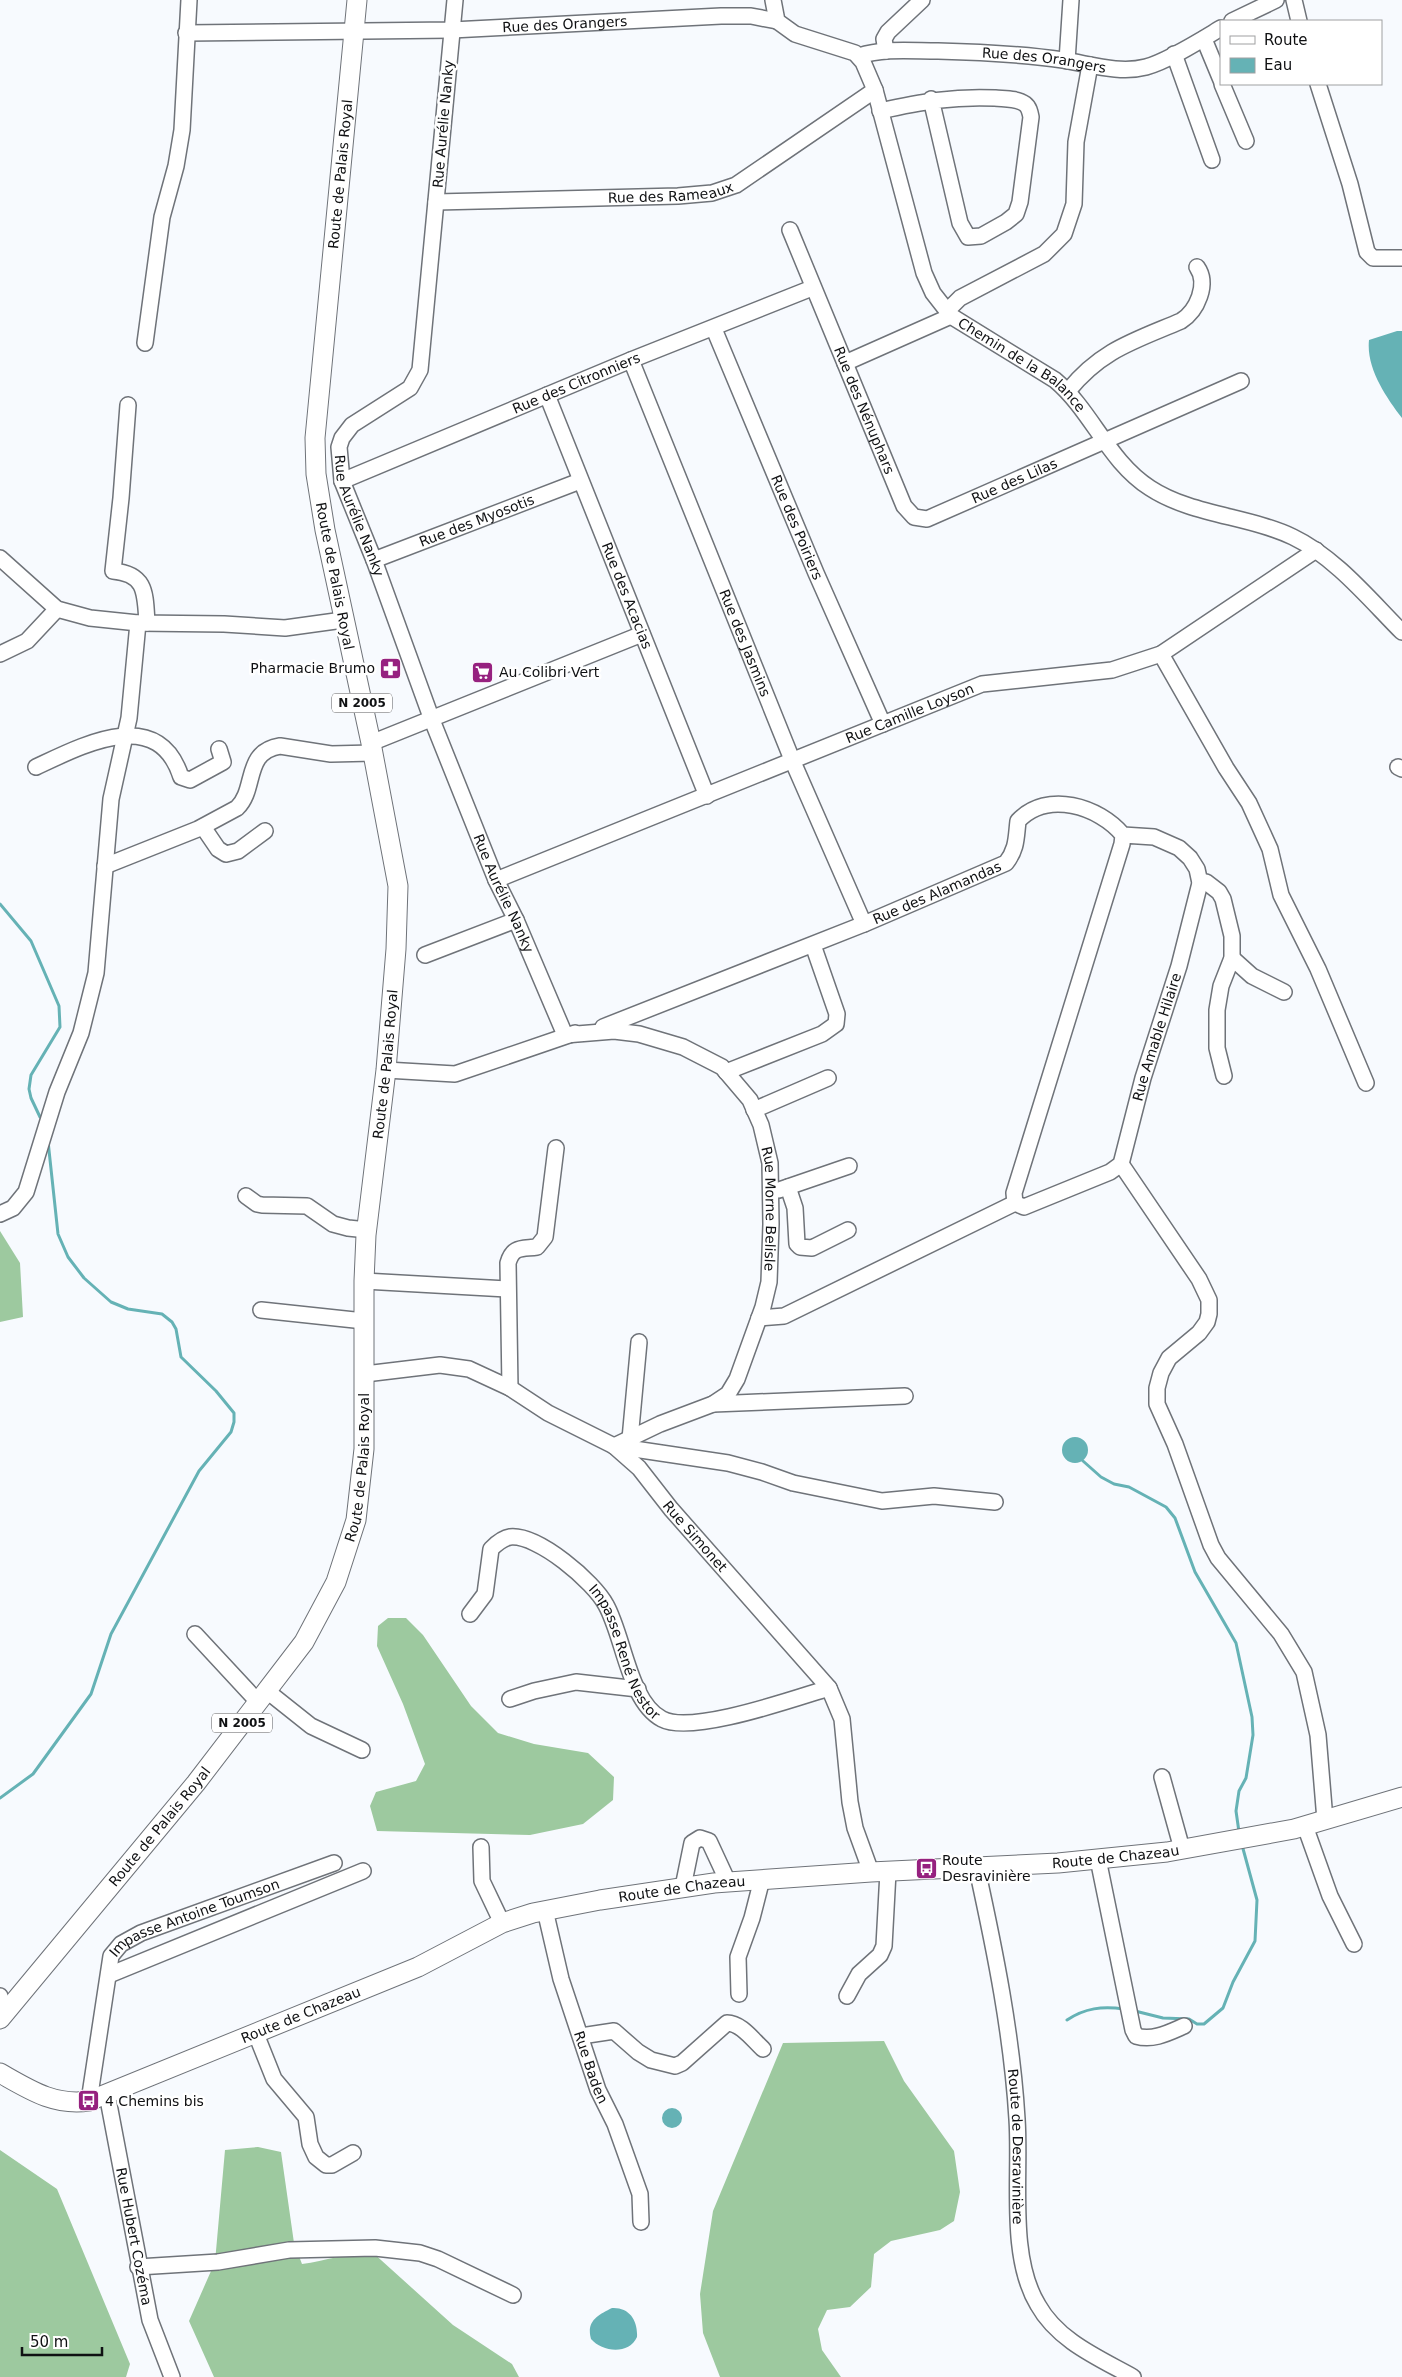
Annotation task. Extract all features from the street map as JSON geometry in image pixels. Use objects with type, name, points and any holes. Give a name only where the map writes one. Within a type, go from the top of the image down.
[{"type":"main road","name":"Route de Palais Royal","points":[[2,2017],[196,1783],[304,1642],[336,1582],[356,1520],[364,1449],[364,1280],[367,1230],[386,1070],[396,949],[398,886],[372,748],[343,620],[316,474],[315,438],[357,0]]},
{"type":"main road","name":"Route de Chazeau","points":[[0,2073],[51,2100],[63,2103],[98,2097],[418,1967],[502,1923],[545,1910],[683,1887],[728,1882],[880,1872],[977,1869],[1098,1859],[1182,1849],[1260,1837],[1305,1826],[1402,1797]]},
{"type":"street","points":[[145,343],[162,216],[176,166],[182,130],[189,0]]},
{"type":"street","name":"Rue Aurélie Nanky","points":[[455,0],[420,370],[410,388],[352,425],[346,431],[339,447],[342,481],[374,560],[432,720],[496,880],[516,920],[565,1035]]},
{"type":"street","points":[[772,0],[777,22],[795,34],[859,56]]},
{"type":"street","points":[[886,51],[884,40],[888,32],[922,0]]},
{"type":"street","points":[[1067,60],[1071,0]]},
{"type":"street","points":[[1234,20],[1276,0]]},
{"type":"street","points":[[1294,0],[1299,20]]},
{"type":"street","name":"Rue des Orangers","points":[[186,33],[452,30],[721,16],[751,16],[777,22]]},
{"type":"street","name":"Rue des Orangers","points":[[859,56],[872,52],[886,51],[992,52],[1135,69],[1147,67],[1204,39],[1220,29]]},
{"type":"street","points":[[1204,39],[1220,78]]},
{"type":"street","points":[[1174,54],[1212,160]]},
{"type":"street","name":"Chemin de la Balance","points":[[859,56],[875,90],[924,273],[933,293],[949,314],[1055,380],[1068,391],[1103,442],[1126,468],[1149,488],[1169,498],[1292,537],[1316,550],[1334,565],[1402,632]]},
{"type":"street","points":[[845,364],[949,314],[960,298],[1044,254],[1064,234],[1074,204],[1076,142],[1090,65]]},
{"type":"street","points":[[1222,85],[1246,141]]},
{"type":"street","points":[[1318,85],[1350,184],[1367,252],[1374,258],[1402,258]]},
{"type":"street","name":"Rue des Rameaux","points":[[436,202],[678,196],[712,193],[736,185],[875,90]]},
{"type":"street","points":[[880,111],[931,99],[965,97],[1013,99],[1024,103],[1029,108],[1031,117],[1016,214],[981,236],[968,237],[960,223],[931,99]]},
{"type":"street","name":"Rue des Nénuphars","points":[[790,230],[812,288],[904,506],[914,517],[927,519]]},
{"type":"street","points":[[1068,391],[1090,367],[1116,348],[1189,316],[1198,298],[1203,281],[1203,275],[1197,267]]},
{"type":"street","name":"Rue des Citronniers","points":[[342,481],[631,360],[714,329],[812,288]]},
{"type":"street","name":"Rue des Poiriers","points":[[714,329],[816,573],[883,724]]},
{"type":"street","name":"Rue des Jasmins","points":[[631,360],[793,762],[864,924]]},
{"type":"street","name":"Rue des Lilas","points":[[927,519],[1241,381]]},
{"type":"street","name":"Rue des Acacias","points":[[547,395],[707,796]]},
{"type":"street","points":[[0,1214],[13,1208],[20,1202],[26,1192],[57,1092],[80,1033],[96,974],[111,799],[126,734],[143,623],[145,594],[135,577],[113,571],[128,405]]},
{"type":"street","name":"Rue des Myosotis","points":[[374,560],[580,481]]},
{"type":"street","name":"Rue Camille Loyson","points":[[496,880],[793,762],[982,684],[1112,670],[1161,654],[1316,550]]},
{"type":"street","points":[[0,558],[57,609],[90,618],[143,623],[224,624],[285,628],[343,620]]},
{"type":"street","points":[[0,654],[27,641],[57,609]]},
{"type":"street","points":[[105,866],[203,826],[242,803],[254,764],[265,751],[272,747],[280,746],[351,755],[372,748],[432,720],[642,634]]},
{"type":"street","points":[[1161,654],[1226,768],[1250,803],[1270,849],[1281,895],[1318,969],[1366,1083]]},
{"type":"street","points":[[36,767],[77,748],[126,734],[148,737],[162,745],[174,759],[182,777],[190,780],[223,762],[219,749]]},
{"type":"street","name":"Rue des Alamandas","points":[[386,1070],[455,1074],[492,1063],[565,1035],[620,1022],[813,945],[1006,863],[1013,854],[1017,841],[1018,821],[1025,813],[1037,807],[1055,804],[1090,810],[1116,827],[1123,835]]},
{"type":"street","points":[[203,826],[218,849],[226,854],[238,851],[265,831]]},
{"type":"street","points":[[759,1318],[784,1316],[1014,1198],[1122,844],[1123,835],[1154,837],[1179,848],[1190,858],[1197,869],[1200,883],[1206,882],[1213,886],[1223,899],[1232,928],[1232,958],[1221,986],[1217,1010],[1217,1048],[1224,1076]]},
{"type":"street","name":"Rue Amable Hilaire","points":[[1121,1164],[1143,1078],[1179,966],[1200,883]]},
{"type":"street","points":[[425,956],[516,920]]},
{"type":"street","points":[[726,1072],[822,1034],[836,1024],[837,1014],[813,945]]},
{"type":"street","points":[[1232,958],[1252,976],[1284,992]]},
{"type":"street","name":"Rue Morne Belisle","points":[[565,1035],[614,1031],[640,1034],[683,1047],[722,1067],[750,1100],[761,1124],[770,1163],[769,1282],[759,1318],[737,1379],[728,1394],[713,1404],[660,1424],[614,1446]]},
{"type":"street","points":[[754,1110],[828,1078]]},
{"type":"street","points":[[510,1388],[508,1263],[510,1254],[520,1247],[537,1246],[545,1237],[556,1148]]},
{"type":"street","points":[[1014,1198],[1024,1207],[1110,1172],[1121,1164],[1199,1279],[1209,1300],[1210,1314],[1207,1322],[1198,1333],[1169,1358],[1161,1373],[1157,1388],[1157,1404],[1175,1444],[1211,1545],[1218,1558],[1280,1634],[1304,1672],[1318,1735],[1325,1820]]},
{"type":"street","points":[[770,1193],[849,1166]]},
{"type":"street","points":[[788,1187],[795,1208],[797,1244],[800,1247],[812,1248],[848,1230]]},
{"type":"street","points":[[246,1196],[257,1204],[262,1205],[307,1206],[333,1224],[367,1230]]},
{"type":"street","points":[[364,1280],[507,1289]]},
{"type":"street","points":[[261,1310],[364,1321]]},
{"type":"street","points":[[630,1439],[640,1342]]},
{"type":"street","name":"Rue Simonet","points":[[365,1374],[440,1365],[469,1369],[510,1388],[548,1413],[614,1446],[639,1468],[677,1516],[828,1688],[842,1719],[850,1802],[855,1828],[880,1872]]},
{"type":"street","points":[[713,1404],[905,1396]]},
{"type":"street","points":[[614,1446],[728,1462],[793,1483],[882,1501],[934,1496],[995,1502]]},
{"type":"street","name":"Impasse René Nestor","points":[[470,1614],[485,1594],[491,1549],[499,1541],[510,1537],[528,1539],[550,1550],[589,1583],[607,1606],[638,1689],[648,1709],[662,1720],[675,1723],[695,1723],[740,1714],[828,1688]]},
{"type":"street","points":[[195,1634],[262,1696],[311,1726],[362,1750]]},
{"type":"street","points":[[510,1700],[534,1691],[576,1682],[638,1689]]},
{"type":"street","points":[[1162,1778],[1182,1849]]},
{"type":"street","points":[[1305,1826],[1330,1896],[1354,1944]]},
{"type":"street","points":[[683,1887],[692,1843],[700,1838],[710,1841],[728,1882]]},
{"type":"street","points":[[481,1847],[482,1881],[502,1923]]},
{"type":"street","points":[[1098,1859],[1133,2030],[1136,2036],[1152,2038],[1165,2035],[1184,2026]]},
{"type":"street","name":"Impasse Antoine Toumson","points":[[98,2097],[108,1975],[112,1956],[121,1944],[141,1933],[334,1864]]},
{"type":"street","name":"Route de Desravinière","points":[[977,1869],[996,1954],[1011,2056],[1018,2119],[1022,2267],[1038,2306],[1060,2332],[1083,2350],[1133,2377]]},
{"type":"street","points":[[108,1975],[363,1871]]},
{"type":"street","points":[[847,1996],[859,1974],[880,1955],[884,1946],[880,1872]]},
{"type":"street","points":[[739,1994],[738,1957],[752,1918],[762,1879]]},
{"type":"street","name":"Rue Baden","points":[[545,1910],[561,1979],[598,2090],[615,2124],[640,2194],[641,2222]]},
{"type":"street","points":[[0,1996],[2,2017]]},
{"type":"street","points":[[581,2036],[614,2032],[620,2034],[638,2052],[651,2060],[675,2066],[727,2023],[732,2023],[738,2025],[763,2049]]},
{"type":"street","points":[[256,2034],[274,2078],[306,2117],[310,2144],[316,2157],[326,2165],[332,2165],[353,2153]]},
{"type":"street","name":"Rue Hubert Cozéma","points":[[98,2097],[124,2178],[138,2267],[150,2320],[172,2377]]},
{"type":"street","points":[[138,2267],[218,2262],[289,2250],[375,2248],[420,2253],[438,2259],[513,2295]]},
{"type":"green space","points":[[0,1231],[20,1263],[23,1317],[0,1322]]},
{"type":"green space","points":[[388,1618],[406,1618],[423,1635],[471,1706],[498,1733],[534,1744],[588,1753],[614,1777],[613,1800],[583,1824],[530,1835],[377,1831],[370,1806],[376,1792],[416,1781],[425,1764],[403,1704],[377,1646],[378,1626]]},
{"type":"green space","points":[[884,2041],[904,2081],[954,2151],[960,2192],[954,2221],[940,2230],[891,2241],[874,2254],[871,2287],[850,2307],[827,2310],[818,2329],[822,2350],[841,2377],[720,2377],[703,2333],[700,2294],[713,2211],[783,2043]]},
{"type":"green space","points":[[258,2147],[281,2152],[294,2243],[302,2264],[371,2251],[453,2325],[512,2364],[519,2377],[214,2377],[189,2321],[215,2262],[225,2150]]},
{"type":"green space","points":[[0,2150],[57,2189],[130,2364],[126,2377],[0,2377]]},
{"type":"water","points":[[1402,331],[1402,418],[1378,382],[1369,351],[1369,340]]},
{"type":"water","points":[[1075,1437],[1084,1441],[1088,1450],[1084,1459],[1075,1463],[1066,1459],[1062,1450],[1066,1441]]},
{"type":"water","points":[[672,2108],[679,2111],[682,2118],[679,2125],[672,2128],[665,2125],[662,2118],[665,2111]]},
{"type":"water","points":[[612,2308],[628,2312],[636,2325],[637,2337],[628,2347],[622,2349],[608,2349],[591,2339],[590,2328],[594,2319]]},
{"type":"waterway","points":[[0,904],[31,941],[59,1006],[60,1027],[31,1075],[29,1089],[40,1117]]},
{"type":"waterway","points":[[0,1798],[33,1774],[91,1694],[111,1634],[199,1471],[231,1432],[234,1422],[234,1413],[216,1391],[181,1357],[176,1329],[172,1322],[162,1314],[128,1309],[111,1302],[84,1278],[68,1257],[58,1234],[48,1141]]},
{"type":"waterway","points":[[1083,1461],[1101,1477],[1114,1484],[1129,1487],[1166,1507],[1175,1518],[1195,1572],[1236,1643],[1252,1717],[1253,1735],[1246,1778],[1239,1791],[1236,1811],[1239,1832]]},
{"type":"waterway","points":[[1135,2011],[1163,2018],[1189,2019],[1197,2024],[1204,2024],[1223,2008],[1233,1982],[1255,1941],[1257,1900],[1242,1845]]},
{"type":"waterway","points":[[1067,2020],[1087,2010],[1124,2009]]},
{"type":"place","name":"Pharmacie Brumo","points":[[391,668]]},
{"type":"place","name":"Au Colibri Vert","points":[[483,672]]},
{"type":"place","name":"Route Desravinière","points":[[926,1868]]},
{"type":"place","name":"4 Chemins bis","points":[[89,2101]]}]
